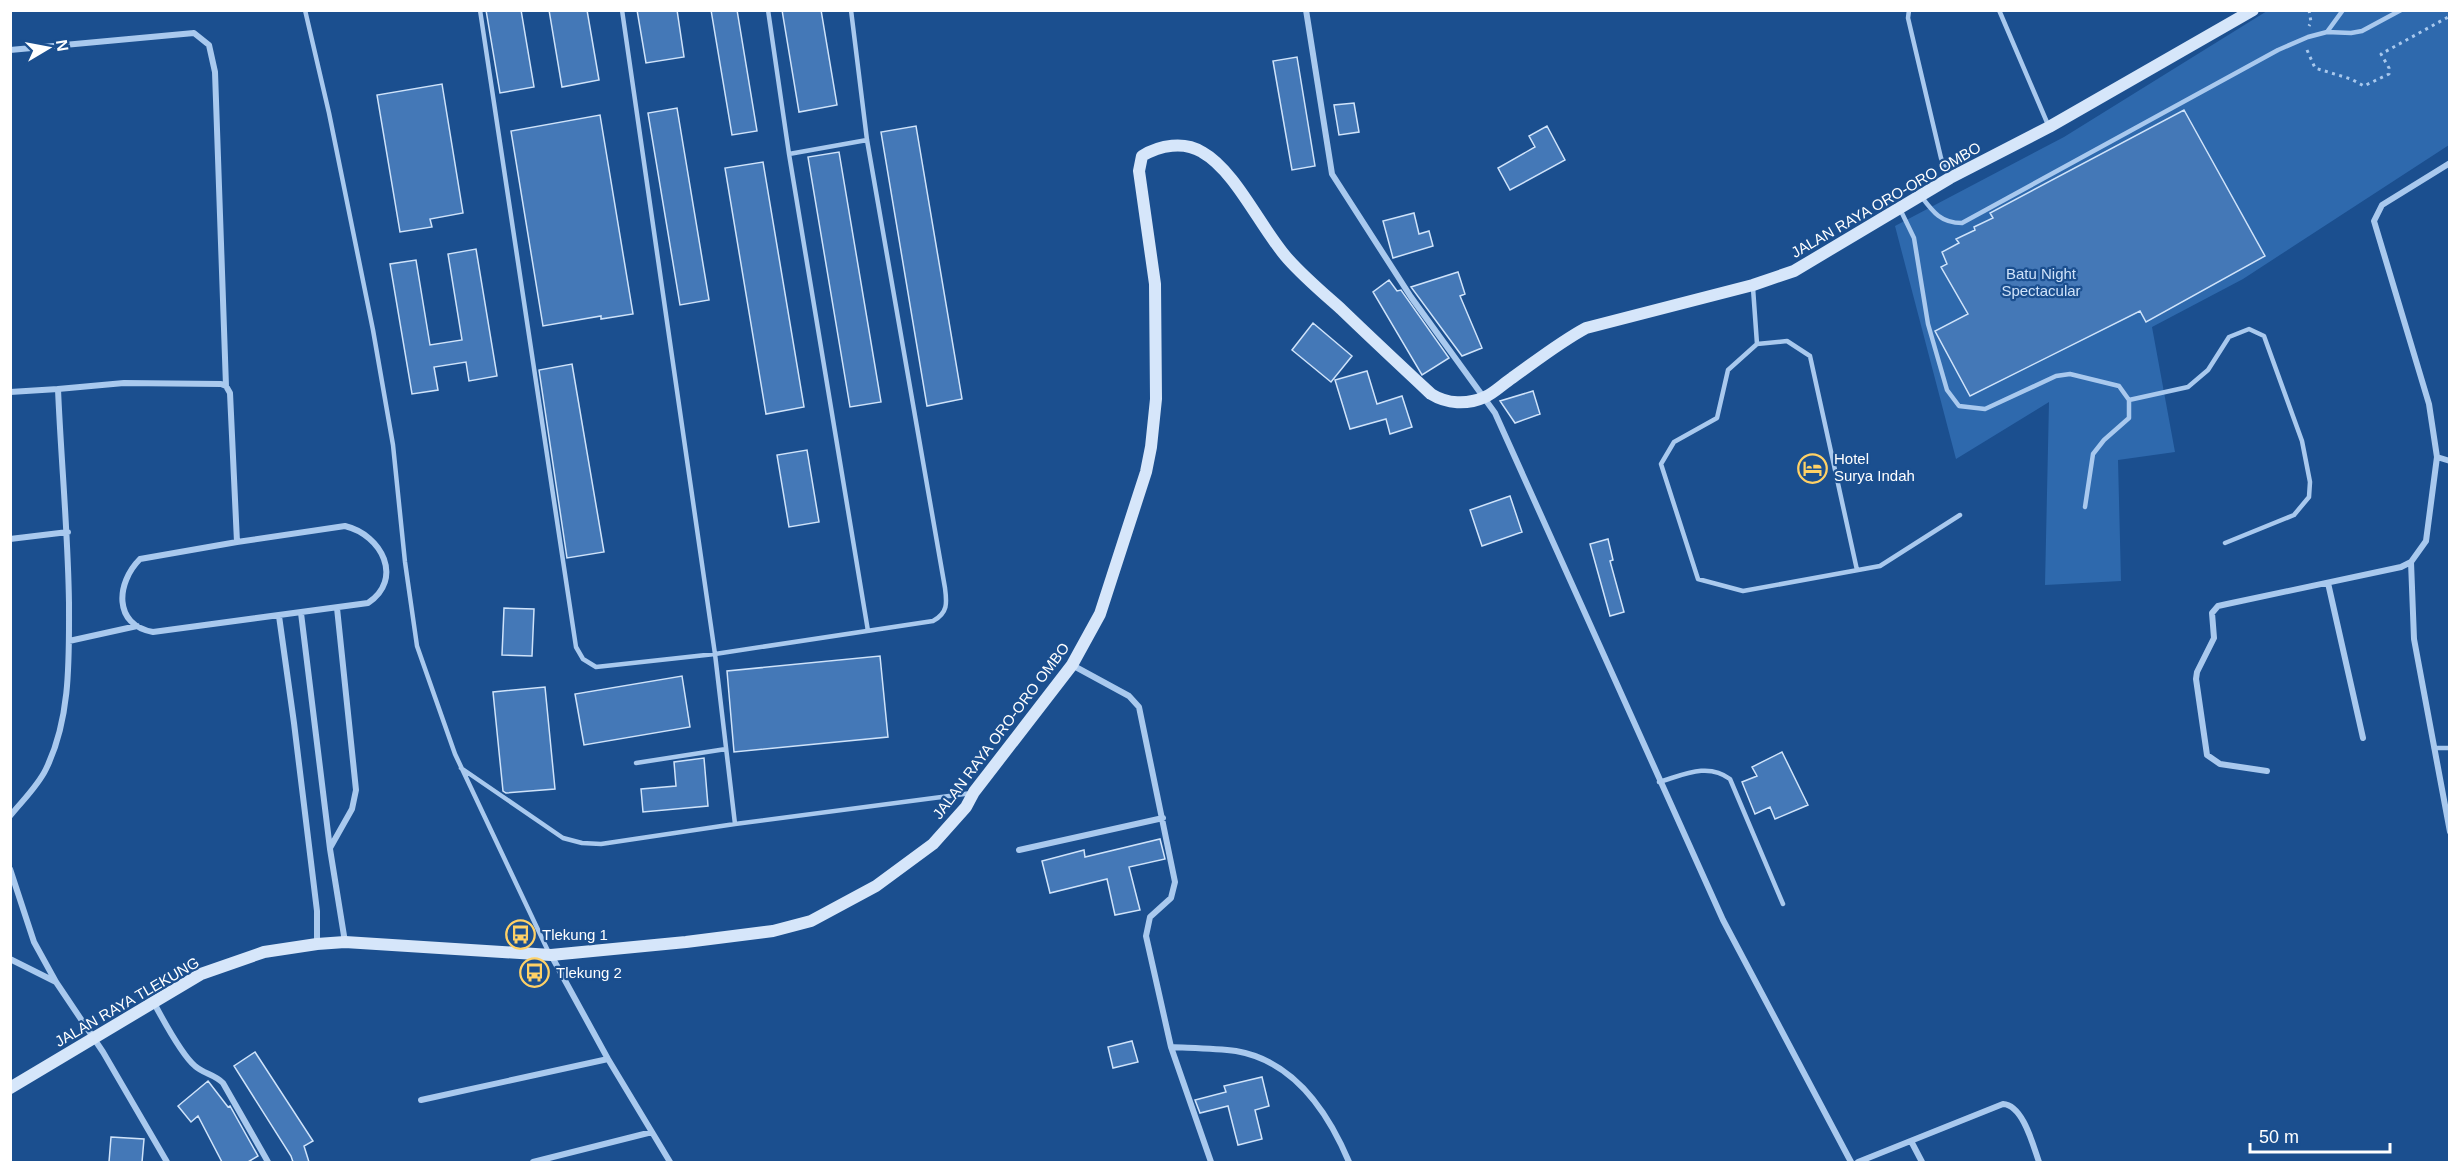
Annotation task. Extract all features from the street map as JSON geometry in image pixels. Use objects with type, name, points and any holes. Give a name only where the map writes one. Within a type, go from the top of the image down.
[{"type":"main road","name":"JALAN RAYA ORO-ORO OMBO","points":[[550,955],[773,931],[811,921],[876,886],[933,844],[966,807],[974,792],[1072,665],[1100,614],[1146,472],[1151,447],[1156,399],[1155,284],[1138,171],[1142,156],[1156,149],[1174,145],[1192,147],[1211,158],[1225,172],[1272,238],[1297,268],[1431,394],[1441,400],[1454,403],[1485,397],[1570,336],[1586,328],[1753,285],[1794,271],[1950,178],[2049,127],[2253,10]]},
{"type":"main road","name":"JALAN RAYA TLEKUNG","points":[[10,1089],[191,980],[264,952],[345,942],[550,955]]},
{"type":"street","points":[[1306,10],[1332,174],[1411,297],[1495,413],[1723,920],[1851,1162]]},
{"type":"street","points":[[10,50],[194,33],[209,45],[215,72],[226,386],[230,393],[237,542]]},
{"type":"street","points":[[2267,771],[2220,764],[2207,755],[2196,679],[2197,672],[2214,638],[2212,613],[2218,606],[2401,567],[2411,562],[2426,542],[2437,457],[2429,404],[2374,221],[2382,205],[2450,163]]},
{"type":"street","points":[[10,392],[124,383],[221,384],[226,386]]},
{"type":"street","points":[[10,816],[45,771],[56,744],[64,708],[69,641],[68,532],[58,389]]},
{"type":"street","points":[[2437,457],[2450,461]]},
{"type":"street","points":[[345,526],[357,529],[367,535],[383,554],[386,565],[384,581],[375,598],[368,603],[301,613],[153,632],[137,626],[128,616],[122,596],[124,580],[140,560],[237,542],[345,526]]},
{"type":"street","points":[[10,539],[68,532]]},
{"type":"street","points":[[2411,562],[2414,639],[2450,831]]},
{"type":"street","points":[[2328,583],[2363,738]]},
{"type":"street","points":[[330,849],[352,808],[356,790],[337,608]]},
{"type":"street","points":[[301,613],[330,849],[345,942]]},
{"type":"street","points":[[279,616],[317,911],[317,944]]},
{"type":"street","points":[[69,641],[137,626]]},
{"type":"street","points":[[1072,665],[1129,696],[1139,707],[1175,882],[1171,898],[1150,916],[1146,936],[1171,1047],[1210,1162]]},
{"type":"street","points":[[1019,850],[1163,818]]},
{"type":"street","points":[[10,869],[34,942],[56,982],[94,1037],[167,1162]]},
{"type":"street","points":[[550,955],[608,1059],[670,1162]]},
{"type":"street","points":[[10,959],[56,982]]},
{"type":"street","points":[[154,1002],[193,1065],[216,1076],[223,1083],[268,1162]]},
{"type":"street","points":[[1171,1047],[1237,1051],[1285,1069],[1315,1101],[1340,1141],[1349,1162]]},
{"type":"street","points":[[421,1100],[608,1059]]},
{"type":"street","points":[[1858,1162],[1995,1106],[2009,1105],[2020,1113],[2039,1162]]},
{"type":"street","points":[[533,1162],[652,1132]]},
{"type":"street","points":[[1911,1140],[1922,1162]]},
{"type":"lane","points":[[305,10],[329,113],[377,353],[393,445],[405,562],[417,646],[461,768],[550,955]]},
{"type":"lane","points":[[480,10],[576,647],[583,659],[596,667],[715,654],[868,631],[933,621],[943,614],[947,603],[867,140],[850,10]]},
{"type":"lane","points":[[622,10],[715,654],[735,824]]},
{"type":"lane","points":[[768,10],[789,154],[868,631]]},
{"type":"lane","points":[[1909,10],[1908,18],[1941,158],[1950,178]]},
{"type":"lane","points":[[1999,10],[2049,127]]},
{"type":"lane","points":[[2327,32],[2343,10]]},
{"type":"lane","points":[[1921,196],[1933,213],[1943,221],[1962,223],[2278,50],[2327,32],[2362,31],[2401,10]]},
{"type":"lane","points":[[789,154],[867,140]]},
{"type":"lane","points":[[1899,209],[1914,238],[1928,324],[1947,390],[1959,406],[1985,409],[2055,376],[2070,374],[2119,386],[2129,400],[2128,418],[2104,440],[2093,454],[2085,507]]},
{"type":"lane","points":[[1753,285],[1756,344]]},
{"type":"lane","points":[[2129,400],[2188,387],[2208,370],[2229,337],[2249,329],[2264,336],[2302,441],[2310,482],[2309,497],[2294,515],[2225,543]]},
{"type":"lane","points":[[1857,570],[1810,356],[1787,341],[1756,344],[1728,370],[1717,418],[1674,442],[1661,464],[1698,579],[1743,591],[1880,566],[1960,515]]},
{"type":"lane","points":[[2434,747],[2450,748]]},
{"type":"lane","points":[[636,763],[726,749]]},
{"type":"lane","points":[[461,768],[563,838],[582,843],[601,844],[974,792]]},
{"type":"lane","points":[[1659,782],[1708,769],[1720,772],[1730,779],[1783,904]]},
{"type":"path","points":[[2309,10],[2311,22],[2302,40],[2315,69],[2351,79],[2364,86],[2389,74],[2389,68],[2381,54],[2450,16]]},
{"type":"green space","name":"Batu Night Spectacular","points":[[2267,11],[2449,11],[2449,145],[2243,279],[2152,327],[2175,452],[2118,460],[2121,581],[2045,585],[2049,402],[1956,459],[1895,226],[2064,137]]},
{"type":"building","points":[[486,10],[521,10],[534,87],[500,93]]},
{"type":"building","points":[[549,10],[587,10],[599,80],[562,87]]},
{"type":"building","points":[[637,10],[677,10],[684,57],[646,63]]},
{"type":"building","points":[[711,10],[737,10],[757,131],[732,135]]},
{"type":"building","points":[[782,10],[821,10],[837,105],[799,112]]},
{"type":"building","points":[[1297,57],[1315,166],[1292,170],[1273,61]]},
{"type":"building","points":[[442,84],[463,213],[430,219],[432,227],[400,232],[377,95]]},
{"type":"building","points":[[1354,103],[1359,132],[1339,135],[1334,105]]},
{"type":"building","points":[[677,108],[709,300],[680,305],[648,113]]},
{"type":"building","points":[[2184,110],[2265,256],[2146,322],[2140,311],[1970,396],[1935,331],[1968,314],[1941,267],[1947,264],[1942,252],[1959,243],[1956,239],[1975,230],[1974,227],[1993,218],[1990,213]]},
{"type":"building","points":[[600,115],[633,314],[601,319],[601,316],[543,326],[511,131]]},
{"type":"building","points":[[916,126],[962,399],[927,406],[881,132]]},
{"type":"building","points":[[1547,126],[1565,160],[1510,190],[1498,168],[1535,147],[1529,136]]},
{"type":"building","points":[[839,152],[881,402],[850,407],[808,157]]},
{"type":"building","points":[[763,162],[804,407],[766,414],[725,168]]},
{"type":"building","points":[[1414,213],[1419,234],[1429,231],[1433,246],[1393,258],[1383,221]]},
{"type":"building","points":[[476,249],[497,376],[469,381],[466,362],[434,367],[438,390],[412,394],[390,264],[416,260],[430,345],[462,340],[448,254]]},
{"type":"building","points":[[1458,272],[1465,294],[1460,296],[1482,348],[1462,356],[1411,287]]},
{"type":"building","points":[[1389,280],[1397,291],[1401,290],[1449,358],[1422,375],[1373,292]]},
{"type":"building","points":[[1313,323],[1352,356],[1331,382],[1292,350]]},
{"type":"building","points":[[572,364],[604,552],[567,558],[539,370]]},
{"type":"building","points":[[1367,371],[1377,404],[1402,396],[1412,427],[1390,434],[1386,419],[1350,429],[1335,380]]},
{"type":"building","points":[[1533,391],[1540,414],[1515,423],[1500,401]]},
{"type":"building","points":[[807,450],[819,522],[789,527],[777,455]]},
{"type":"building","points":[[1510,496],[1522,532],[1482,546],[1470,510]]},
{"type":"building","points":[[1608,539],[1613,560],[1610,561],[1624,612],[1610,616],[1590,544]]},
{"type":"building","points":[[504,608],[534,609],[532,656],[502,655]]},
{"type":"building","points":[[880,656],[888,737],[734,752],[727,671]]},
{"type":"building","points":[[682,676],[690,727],[584,745],[575,694]]},
{"type":"building","points":[[545,687],[555,789],[506,793],[503,791],[493,692]]},
{"type":"building","points":[[1782,752],[1808,805],[1775,819],[1770,807],[1755,814],[1742,782],[1757,776],[1752,767]]},
{"type":"building","points":[[704,758],[708,806],[643,812],[641,789],[676,786],[674,762]]},
{"type":"building","points":[[1160,839],[1165,859],[1129,867],[1140,910],[1115,915],[1107,879],[1050,893],[1042,861],[1084,850],[1085,857]]},
{"type":"building","points":[[1132,1041],[1138,1062],[1113,1068],[1108,1047]]},
{"type":"building","points":[[255,1052],[313,1141],[304,1146],[309,1162],[293,1162],[234,1066]]},
{"type":"building","points":[[1262,1077],[1269,1106],[1255,1110],[1262,1139],[1238,1145],[1228,1106],[1200,1113],[1195,1100],[1226,1092],[1224,1086]]},
{"type":"building","points":[[208,1081],[228,1107],[230,1106],[258,1156],[248,1162],[222,1162],[198,1116],[191,1122],[178,1106]]},
{"type":"building","points":[[111,1137],[144,1139],[142,1162],[109,1162]]},
{"type":"place","name":"Hotel Surya Indah","points":[[1813,468]]},
{"type":"place","name":"Tlekung 1","points":[[521,935]]},
{"type":"place","name":"Tlekung 2","points":[[535,973]]}]
